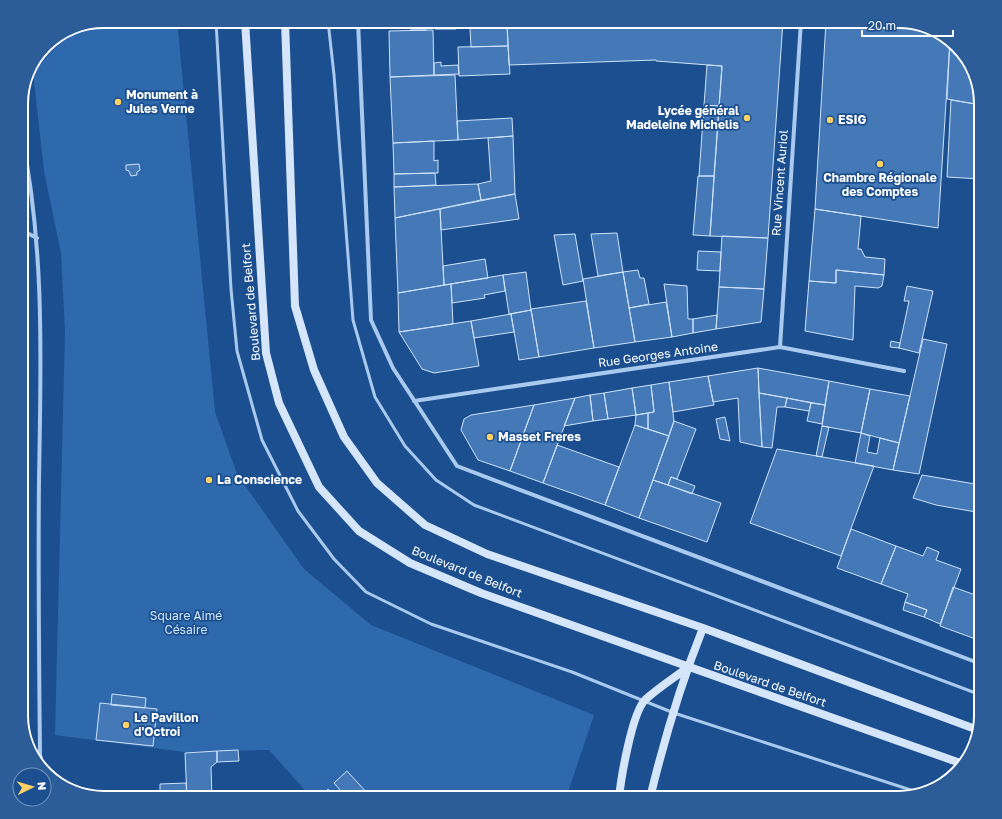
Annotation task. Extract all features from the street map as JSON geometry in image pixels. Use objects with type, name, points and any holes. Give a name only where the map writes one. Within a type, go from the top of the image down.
[{"type":"main road","name":"Boulevard de Belfort","points":[[245,28],[266,353],[279,403],[319,487],[359,531],[410,563],[481,593],[688,668],[957,762]]},
{"type":"main road","name":"Boulevard de Belfort","points":[[284,28],[295,306],[314,370],[344,437],[377,483],[425,525],[487,554],[703,628],[973,728]]},
{"type":"main road","points":[[652,791],[674,712],[703,628]]},
{"type":"main road","points":[[620,791],[621,778],[635,721],[644,701],[688,668]]},
{"type":"street","points":[[358,28],[371,320],[393,368],[457,466],[974,661]]},
{"type":"street","name":"Rue Vincent Auriol","points":[[780,347],[801,28]]},
{"type":"street","points":[[28,169],[37,238],[41,312],[38,622],[40,755]]},
{"type":"street","points":[[28,234],[37,238]]},
{"type":"street","name":"Rue Georges Antoine","points":[[414,401],[780,347],[904,371]]},
{"type":"lane","points":[[216,28],[231,289],[237,351],[262,440],[298,511],[334,559],[366,592],[431,624],[565,670],[674,712],[911,790]]},
{"type":"lane","points":[[329,28],[334,75],[353,320],[375,397],[405,446],[436,480],[474,505],[974,692]]},
{"type":"green space","name":"Square Aimé Césaire","points":[[178,28],[215,412],[237,474],[304,569],[371,625],[594,715],[568,791],[306,791],[269,750],[184,752],[55,735],[65,331],[61,253],[44,171],[34,77],[37,67],[59,44],[75,34],[89,29]]},
{"type":"building","points":[[411,28],[426,28],[426,30],[411,30]]},
{"type":"building","points":[[435,28],[456,29],[435,29]]},
{"type":"building","points":[[470,28],[507,28],[508,46],[471,47]]},
{"type":"building","name":"Lycée général Madeleine Michelis","points":[[507,28],[783,28],[768,238],[710,236],[722,66],[656,60],[509,65]]},
{"type":"building","name":"Chambre Régionale des Comptes","points":[[826,28],[913,29],[931,36],[948,47],[949,48],[938,228],[815,209]]},
{"type":"building","points":[[433,30],[434,75],[390,77],[389,31]]},
{"type":"building","points":[[508,46],[510,74],[459,76],[458,47]]},
{"type":"building","points":[[950,49],[964,66],[968,75],[973,89],[974,104],[947,99]]},
{"type":"building","points":[[441,62],[441,66],[458,65],[459,74],[434,75],[434,63]]},
{"type":"building","points":[[707,65],[722,66],[719,106],[704,105]]},
{"type":"building","points":[[455,75],[458,140],[393,143],[390,77]]},
{"type":"building","points":[[951,100],[974,104],[974,179],[947,177]]},
{"type":"building","points":[[704,105],[719,106],[714,176],[699,176]]},
{"type":"building","points":[[512,118],[513,136],[458,140],[457,121]]},
{"type":"building","points":[[513,136],[515,194],[481,200],[478,184],[491,181],[488,138]]},
{"type":"building","points":[[434,141],[434,161],[438,160],[438,173],[394,174],[393,143]]},
{"type":"building","points":[[139,164],[140,170],[137,172],[137,175],[131,176],[129,171],[126,170],[126,165]]},
{"type":"building","points":[[435,173],[436,185],[394,187],[394,174]]},
{"type":"building","points":[[698,176],[714,176],[710,236],[693,235]]},
{"type":"building","points":[[478,184],[481,200],[395,218],[394,187]]},
{"type":"building","points":[[515,194],[519,219],[441,230],[440,209]]},
{"type":"building","points":[[440,209],[444,285],[398,293],[395,218]]},
{"type":"building","points":[[815,209],[861,216],[858,249],[861,249],[865,257],[885,259],[884,275],[836,270],[836,283],[809,281]]},
{"type":"building","points":[[617,233],[623,272],[598,276],[591,234]]},
{"type":"building","points":[[575,234],[583,281],[563,285],[554,235]]},
{"type":"building","points":[[722,236],[768,238],[764,289],[719,287]]},
{"type":"building","points":[[698,251],[721,252],[720,271],[697,270]]},
{"type":"building","points":[[485,259],[488,278],[444,285],[443,266]]},
{"type":"building","points":[[638,270],[640,278],[644,278],[649,304],[629,308],[623,272]]},
{"type":"building","points":[[836,270],[884,275],[882,286],[878,288],[855,286],[853,340],[805,331],[809,281],[836,283]]},
{"type":"building","points":[[526,272],[531,310],[509,314],[503,275]]},
{"type":"building","points":[[623,272],[635,342],[594,348],[583,279]]},
{"type":"building","points":[[503,275],[505,291],[484,295],[485,298],[452,303],[451,284]]},
{"type":"building","points":[[451,284],[453,324],[399,332],[398,293]]},
{"type":"building","points":[[664,284],[687,286],[688,319],[693,319],[693,333],[672,337]]},
{"type":"building","points":[[907,286],[933,291],[919,353],[899,348],[909,301],[904,301]]},
{"type":"building","points":[[719,287],[764,289],[761,322],[716,329]]},
{"type":"building","points":[[586,301],[594,348],[539,357],[531,309]]},
{"type":"building","points":[[666,302],[672,337],[635,342],[629,308]]},
{"type":"building","points":[[531,310],[539,357],[519,360],[511,314]]},
{"type":"building","points":[[511,314],[514,332],[474,338],[471,321]]},
{"type":"building","points":[[717,315],[716,329],[693,333],[693,319]]},
{"type":"building","points":[[471,321],[479,366],[434,373],[422,369],[399,332]]},
{"type":"building","points":[[923,339],[947,344],[919,474],[893,470]]},
{"type":"building","points":[[891,341],[900,343],[899,348],[890,347]]},
{"type":"building","points":[[758,368],[829,381],[825,405],[759,393]]},
{"type":"building","points":[[758,368],[762,447],[740,442],[738,398],[713,402],[708,376]]},
{"type":"building","points":[[708,376],[714,405],[673,412],[669,382]]},
{"type":"building","points":[[829,381],[870,389],[861,433],[822,426]]},
{"type":"building","points":[[669,382],[674,421],[669,436],[648,429],[648,413],[654,412],[651,385]]},
{"type":"building","points":[[651,385],[654,412],[636,415],[632,388]]},
{"type":"building","points":[[632,388],[636,415],[608,419],[604,393]]},
{"type":"building","points":[[870,389],[910,396],[899,443],[861,433]]},
{"type":"building","points":[[604,393],[608,419],[593,421],[590,395]]},
{"type":"building","points":[[759,393],[787,398],[785,407],[777,407],[772,448],[762,447]]},
{"type":"building","points":[[590,395],[593,421],[564,426],[575,398]]},
{"type":"building","points":[[575,398],[543,483],[510,471],[534,405]]},
{"type":"building","points":[[787,398],[811,403],[809,411],[785,407]]},
{"type":"building","points":[[811,403],[825,405],[822,424],[807,421]]},
{"type":"building","points":[[534,405],[510,471],[478,460],[461,430],[464,419],[471,415]]},
{"type":"building","points":[[648,413],[648,429],[635,425],[636,415]]},
{"type":"building","points":[[725,417],[730,441],[720,439],[716,419]]},
{"type":"building","points":[[674,421],[696,429],[677,479],[671,477],[668,485],[653,480]]},
{"type":"building","points":[[635,425],[669,436],[639,518],[605,505]]},
{"type":"building","points":[[822,426],[829,427],[822,457],[816,456]]},
{"type":"building","points":[[861,433],[870,436],[867,452],[877,454],[880,438],[899,443],[893,470],[855,463]]},
{"type":"building","points":[[557,445],[619,467],[605,505],[543,483]]},
{"type":"building","points":[[777,449],[874,466],[841,556],[750,523]]},
{"type":"building","points":[[922,475],[974,484],[974,512],[936,505],[913,498]]},
{"type":"building","points":[[671,477],[695,486],[692,494],[668,485]]},
{"type":"building","points":[[653,480],[721,503],[707,542],[639,518]]},
{"type":"building","points":[[851,529],[896,546],[881,584],[837,568]]},
{"type":"building","points":[[896,546],[923,556],[927,547],[939,552],[936,560],[961,569],[940,624],[924,617],[927,610],[905,602],[908,594],[881,584]]},
{"type":"building","points":[[953,587],[974,594],[974,638],[940,626]]},
{"type":"building","points":[[905,602],[927,610],[924,617],[903,610]]},
{"type":"building","points":[[112,694],[146,698],[145,708],[111,705]]},
{"type":"building","name":"Le Pavillon d'Octroi","points":[[100,703],[157,709],[153,746],[96,740]]},
{"type":"building","points":[[238,750],[239,761],[217,762],[217,751]]},
{"type":"building","points":[[217,751],[217,762],[211,767],[212,791],[187,791],[185,753]]},
{"type":"building","points":[[347,771],[365,791],[341,791],[334,783]]},
{"type":"building","points":[[186,783],[187,791],[160,791],[160,784]]},
{"type":"place","name":"Monument à Jules Verne","points":[[118,102]]},
{"type":"place","name":"Lycée général Madeleine Michelis","points":[[747,118]]},
{"type":"place","name":"ESIG","points":[[830,120]]},
{"type":"place","name":"Chambre Régionale des Comptes","points":[[880,164]]},
{"type":"place","name":"Masset Freres","points":[[490,437]]},
{"type":"place","name":"La Conscience","points":[[209,480]]},
{"type":"place","name":"Le Pavillon d'Octroi","points":[[126,725]]}]
